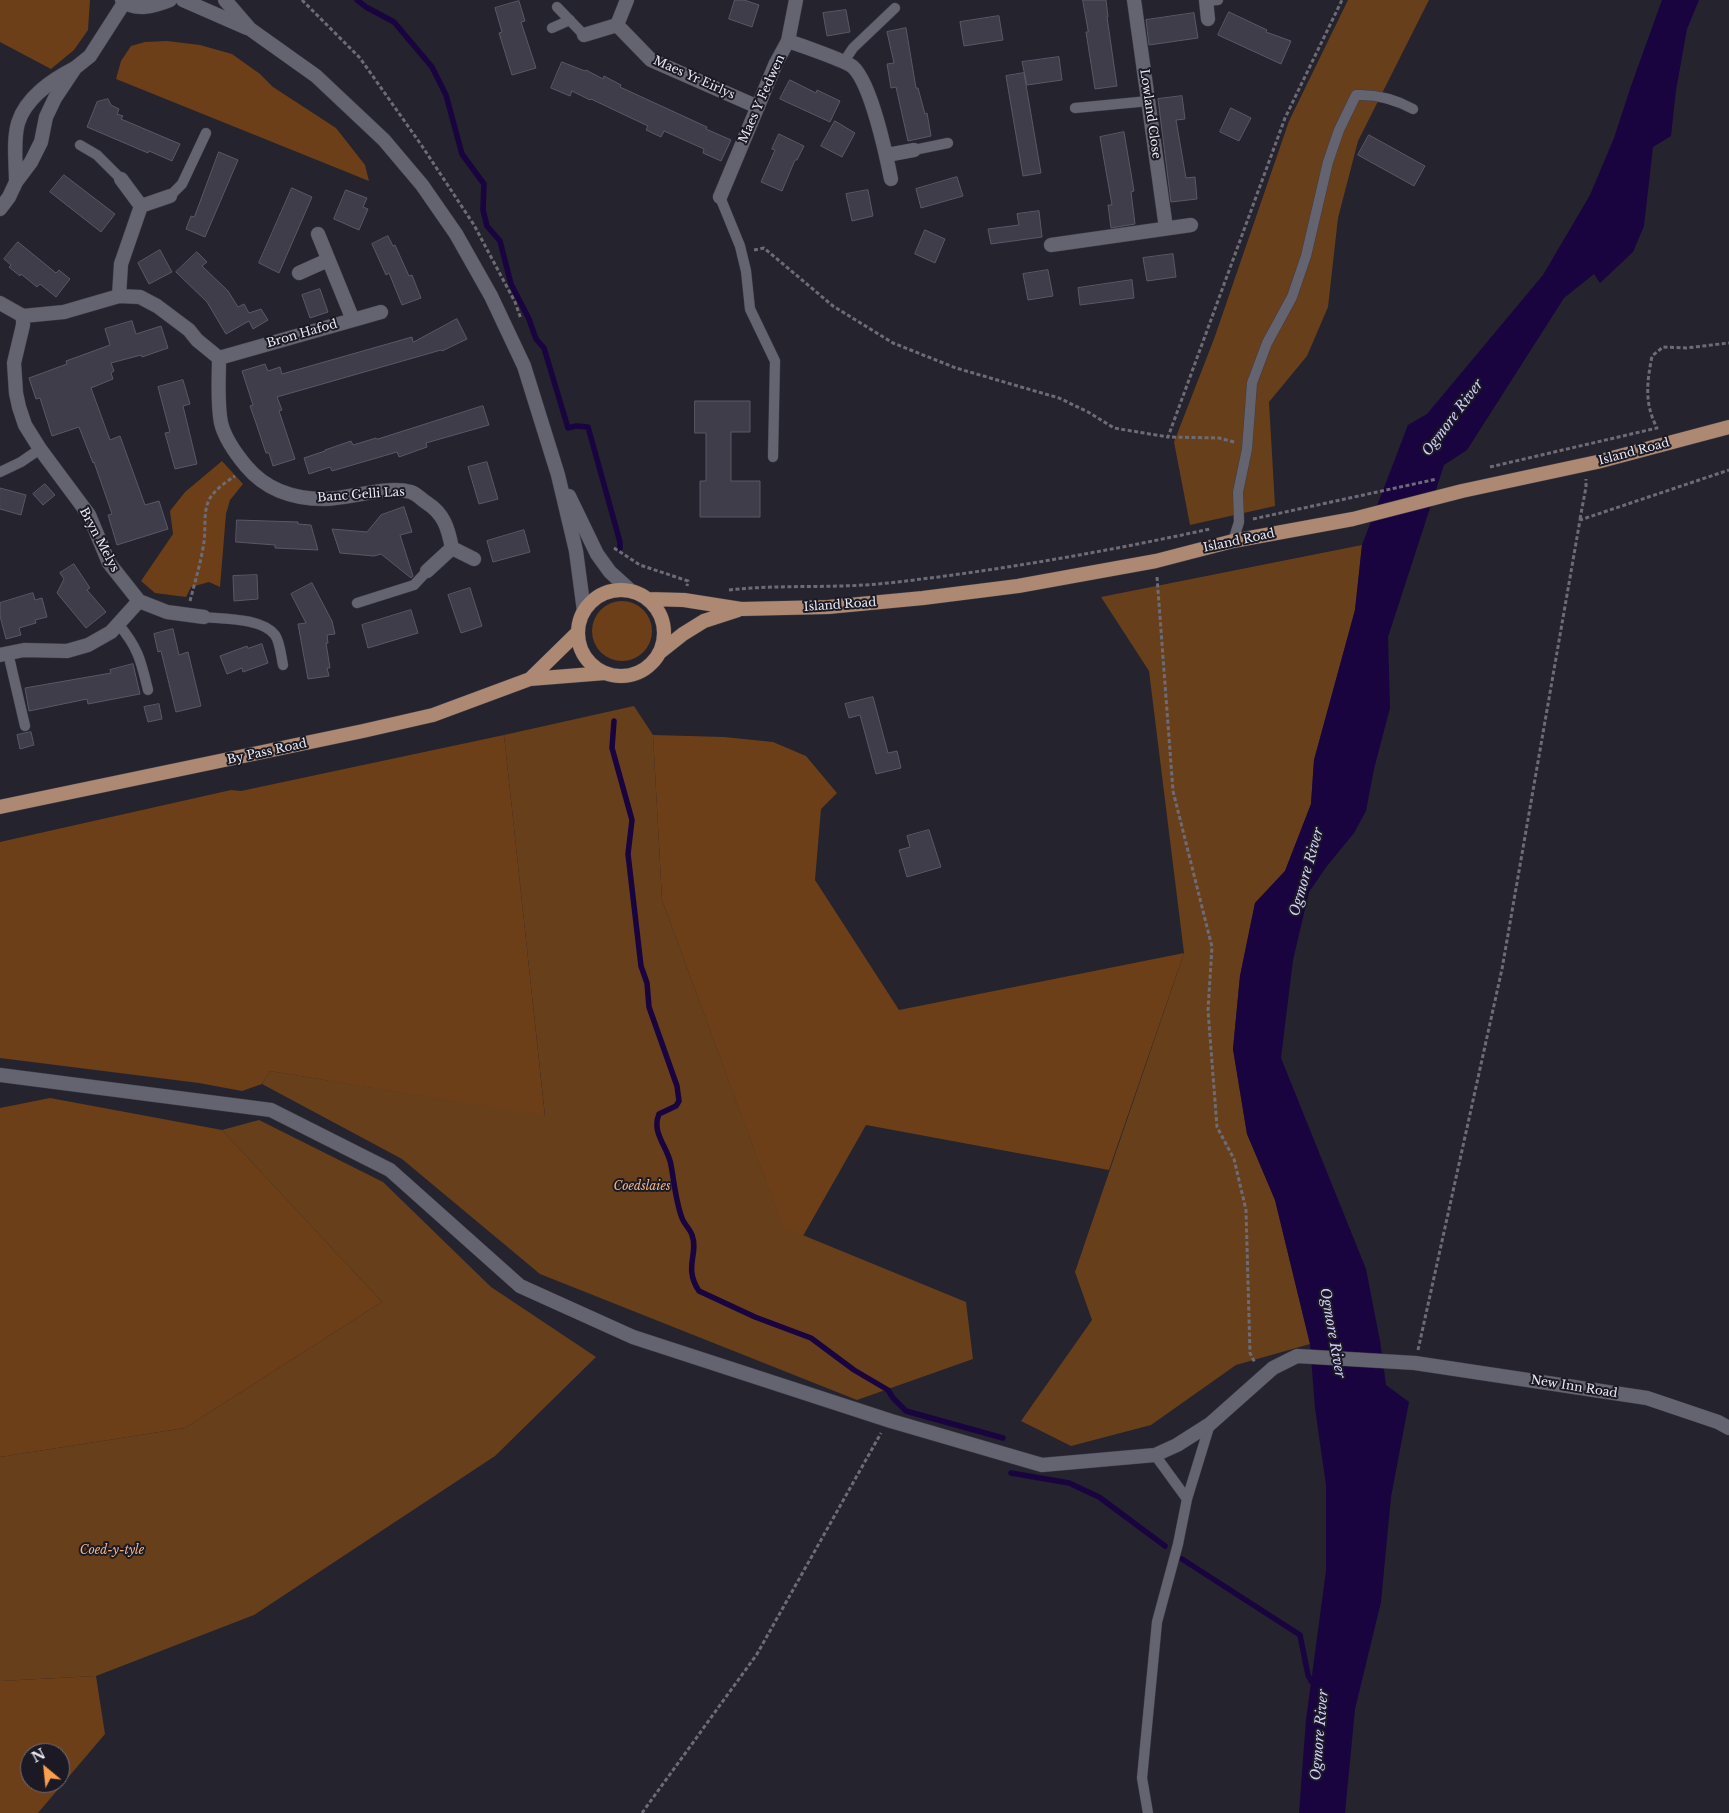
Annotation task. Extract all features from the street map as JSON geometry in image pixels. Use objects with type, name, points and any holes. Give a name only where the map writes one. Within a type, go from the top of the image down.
[{"type":"main road","name":"Island Road","points":[[648,599],[684,600],[741,609],[828,607],[1018,586],[1156,561],[1233,541],[1353,519],[1462,491],[1585,464],[1729,427]]},
{"type":"main road","points":[[620,590],[631,591],[648,599],[657,608],[662,618],[663,642],[659,654],[651,664],[641,671],[616,676],[605,673],[593,665],[585,656],[580,645],[579,623],[584,611],[599,596],[620,590]]},
{"type":"main road","name":"Island Road","points":[[659,654],[683,634],[704,621],[741,609]]},
{"type":"main road","name":"By Pass Road","points":[[530,679],[578,632]]},
{"type":"main road","name":"By Pass Road","points":[[0,807],[433,715],[530,679],[605,673]]},
{"type":"street","points":[[16,182],[18,123],[26,106],[36,94],[90,56],[123,1],[136,6],[154,6],[170,0]]},
{"type":"street","points":[[183,0],[250,29],[316,76],[384,140],[422,185],[456,234],[491,296],[524,366],[558,475],[576,551],[584,611]]},
{"type":"street","points":[[225,0],[250,29]]},
{"type":"street","points":[[584,35],[617,25],[627,0]]},
{"type":"street","name":"Maes Y Fedwen","points":[[720,197],[776,63],[788,41],[796,0]]},
{"type":"street","name":"Lowland Close","points":[[1134,0],[1166,228]]},
{"type":"street","points":[[1208,18],[1210,0]]},
{"type":"street","name":"Maes Yr Eirlys","points":[[617,25],[651,60],[758,106]]},
{"type":"street","points":[[788,41],[852,66],[867,90],[886,155],[891,180]]},
{"type":"street","points":[[0,209],[9,197],[16,182],[31,162],[41,142],[46,118],[55,98],[75,68]]},
{"type":"street","points":[[886,155],[914,150]]},
{"type":"street","points":[[120,179],[141,206]]},
{"type":"street","points":[[141,206],[170,196]]},
{"type":"street","points":[[119,296],[121,264],[141,206]]},
{"type":"street","points":[[1051,245],[1191,225]]},
{"type":"street","name":"Bron Hafod","points":[[219,358],[353,320],[318,234]]},
{"type":"street","points":[[299,273],[328,260]]},
{"type":"street","points":[[0,303],[22,316],[64,312],[119,296],[140,297],[157,306],[188,330],[219,358]]},
{"type":"street","points":[[353,320],[381,312]]},
{"type":"street","name":"Bryn Melys","points":[[22,316],[23,325],[14,363],[16,393],[25,425],[40,449],[89,515],[109,563],[139,601]]},
{"type":"street","name":"Banc Gelli Las","points":[[219,358],[219,401],[222,424],[234,452],[253,474],[278,492],[304,498],[326,499],[375,492],[412,492],[437,510],[449,530],[452,548]]},
{"type":"street","points":[[558,475],[597,554],[610,572],[631,591]]},
{"type":"street","points":[[427,571],[452,548],[474,559]]},
{"type":"street","points":[[4,654],[24,650],[67,651],[88,645],[111,632],[139,601],[167,612],[204,617]]},
{"type":"street","points":[[0,1075],[271,1110],[390,1170],[520,1286],[633,1337],[891,1421],[1042,1465],[1155,1455],[1177,1445],[1210,1424],[1262,1377]]},
{"type":"street","name":"New Inn Road","points":[[1262,1377],[1273,1368],[1297,1356],[1415,1362],[1647,1398],[1718,1422],[1729,1428]]},
{"type":"lane","points":[[557,7],[584,35]]},
{"type":"lane","points":[[843,63],[853,48],[895,8]]},
{"type":"lane","points":[[552,28],[570,20]]},
{"type":"lane","points":[[1233,541],[1239,522],[1238,492],[1247,445],[1252,383],[1267,343],[1292,297],[1306,256],[1328,162],[1339,130],[1356,95],[1369,94],[1389,98],[1413,109]]},
{"type":"lane","points":[[1075,108],[1149,101]]},
{"type":"lane","points":[[170,196],[182,184],[206,133]]},
{"type":"lane","points":[[914,150],[948,144]]},
{"type":"lane","points":[[80,145],[97,155],[120,179]]},
{"type":"lane","points":[[720,197],[742,252],[750,309],[775,362],[773,457]]},
{"type":"lane","points":[[0,472],[21,462],[40,449]]},
{"type":"lane","points":[[357,603],[414,585],[427,571]]},
{"type":"lane","points":[[204,617],[244,621],[265,626],[276,636],[283,665]]},
{"type":"lane","points":[[118,624],[130,637],[140,657],[148,690]]},
{"type":"lane","points":[[4,654],[25,726]]},
{"type":"lane","points":[[1148,1813],[1142,1778],[1157,1622],[1178,1544],[1187,1499],[1210,1424]]},
{"type":"lane","points":[[1155,1455],[1187,1499]]},
{"type":"path","points":[[1168,437],[1285,118],[1342,0]]},
{"type":"path","points":[[742,252],[764,248],[833,306],[893,343],[956,368],[1059,398],[1088,412],[1114,428],[1168,437],[1219,438],[1247,445]]},
{"type":"path","points":[[1486,468],[1656,428],[1650,415],[1646,384],[1652,356],[1663,347],[1686,348],[1729,343]]},
{"type":"path","points":[[1415,1362],[1502,969],[1586,487],[1585,464]]},
{"type":"path","points":[[186,615],[197,577],[209,500],[226,482],[248,468]]},
{"type":"path","points":[[1580,520],[1729,470]]},
{"type":"path","points":[[727,590],[755,587],[809,587],[886,583],[986,570],[1154,541],[1442,478]]},
{"type":"path","points":[[1154,541],[1173,791],[1212,947],[1208,1010],[1217,1127],[1234,1159],[1246,1210],[1250,1352],[1262,1377]]},
{"type":"path","points":[[686,590],[693,590]]},
{"type":"path","points":[[642,1813],[757,1654],[885,1425],[891,1421]]},
{"type":"shaded area","points":[[0,0],[90,0],[88,30],[74,50],[51,69],[0,42]]},
{"type":"shaded area","points":[[167,41],[200,45],[232,54],[260,74],[273,87],[336,128],[365,165],[369,181],[116,79],[121,61],[131,46],[145,42]]},
{"type":"shaded area","points":[[222,461],[243,484],[230,500],[226,514],[220,587],[209,582],[191,587],[186,597],[155,593],[141,581],[173,534],[170,511],[185,492]]},
{"type":"shaded area","points":[[622,601],[638,606],[643,610],[647,615],[652,631],[647,647],[643,652],[638,656],[622,661],[606,656],[601,652],[597,647],[592,631],[597,615],[601,610],[606,606]]},
{"type":"shaded area","points":[[504,735],[545,1117],[270,1071],[262,1084],[242,1091],[199,1083],[0,1058],[0,842],[231,790],[241,791]]},
{"type":"shaded area","points":[[653,735],[724,737],[773,742],[806,756],[837,793],[821,809],[815,880],[899,1010],[1184,953],[1109,1170],[866,1125],[803,1236],[783,1228],[662,900]]},
{"type":"shaded area","points":[[50,1098],[222,1130],[382,1302],[185,1428],[0,1457],[0,1108]]},
{"type":"shaded area","points":[[96,1676],[105,1734],[70,1775],[70,1743],[20,1743],[20,1793],[55,1793],[38,1813],[0,1813],[0,1681]]},
{"type":"green space","points":[[1348,0],[1429,0],[1358,141],[1338,218],[1328,307],[1307,356],[1269,402],[1275,506],[1190,525],[1174,442],[1214,339],[1289,121]]},
{"type":"green space","points":[[1362,545],[1355,610],[1314,760],[1311,804],[1285,871],[1255,903],[1240,976],[1233,1049],[1247,1134],[1275,1200],[1310,1344],[1236,1365],[1151,1425],[1071,1446],[1021,1421],[1092,1320],[1075,1272],[1184,953],[1149,671],[1101,597]]},
{"type":"green space","name":"Coedslaies","points":[[634,706],[653,735],[662,900],[783,1227],[966,1302],[973,1359],[857,1400],[540,1274],[402,1159],[262,1084],[270,1071],[545,1116],[504,735]]},
{"type":"green space","name":"Coed-y-tyle","points":[[259,1120],[383,1182],[491,1287],[596,1357],[495,1456],[254,1615],[96,1676],[0,1681],[0,1457],[185,1428],[382,1302],[222,1130]]},
{"type":"water","name":"Ogmore River","points":[[1662,0],[1699,0],[1687,29],[1676,90],[1671,136],[1653,147],[1644,226],[1633,252],[1600,283],[1594,274],[1564,298],[1467,450],[1444,465],[1388,637],[1390,708],[1374,769],[1366,811],[1354,833],[1309,892],[1293,960],[1281,1058],[1366,1269],[1380,1341],[1386,1385],[1409,1402],[1391,1497],[1381,1602],[1355,1709],[1345,1813],[1299,1813],[1306,1720],[1326,1571],[1326,1485],[1315,1408],[1310,1344],[1275,1200],[1247,1134],[1233,1049],[1240,976],[1255,903],[1285,871],[1311,804],[1314,760],[1355,610],[1362,545],[1408,425],[1427,414],[1543,275],[1590,195],[1614,138]]},
{"type":"building","points":[[735,0],[744,0],[759,5],[752,27],[729,19]]},
{"type":"building","points":[[1083,0],[1106,0],[1117,86],[1095,89]]},
{"type":"building","points":[[519,1],[525,21],[521,22],[536,68],[512,75],[499,33],[502,32],[495,8]]},
{"type":"building","points":[[846,10],[850,32],[827,36],[823,13]]},
{"type":"building","points":[[1229,12],[1267,30],[1266,32],[1291,41],[1281,64],[1218,35]]},
{"type":"building","points":[[1194,13],[1198,38],[1149,45],[1146,20]]},
{"type":"building","points":[[999,16],[1003,40],[964,46],[960,22]]},
{"type":"building","points":[[906,28],[916,88],[918,88],[925,114],[927,113],[931,136],[908,141],[896,87],[891,88],[887,64],[894,63],[887,32]]},
{"type":"building","points":[[1059,57],[1062,80],[1027,85],[1022,62]]},
{"type":"building","points":[[562,62],[586,70],[603,79],[604,76],[621,85],[620,87],[731,140],[721,161],[703,153],[704,149],[664,131],[661,137],[646,130],[648,126],[591,99],[572,91],[570,96],[551,88]]},
{"type":"building","points":[[1024,73],[1041,173],[1023,176],[1006,76]]},
{"type":"building","points":[[790,80],[816,93],[817,90],[840,101],[830,122],[780,99]]},
{"type":"building","points":[[1182,96],[1185,119],[1176,120],[1186,178],[1195,177],[1197,199],[1171,202],[1158,99]]},
{"type":"building","points":[[108,99],[111,105],[119,109],[117,114],[123,116],[121,119],[180,144],[172,161],[87,127],[97,102]]},
{"type":"building","points":[[1231,108],[1251,118],[1239,141],[1220,132]]},
{"type":"building","points":[[835,121],[855,133],[842,157],[821,146]]},
{"type":"building","points":[[1124,132],[1134,191],[1131,192],[1135,224],[1111,228],[1108,205],[1112,205],[1100,137]]},
{"type":"building","points":[[779,134],[804,146],[797,160],[795,160],[782,191],[761,182],[775,150],[772,149]]},
{"type":"building","points":[[1369,135],[1425,166],[1414,186],[1358,155]]},
{"type":"building","points":[[219,152],[238,160],[205,237],[186,229],[191,216],[194,217]]},
{"type":"building","points":[[64,175],[115,214],[101,232],[50,192]]},
{"type":"building","points":[[957,177],[963,196],[921,208],[916,189]]},
{"type":"building","points":[[292,188],[312,197],[279,273],[259,263]]},
{"type":"building","points":[[346,190],[367,198],[363,207],[368,209],[359,230],[334,219]]},
{"type":"building","points":[[868,190],[873,216],[852,221],[846,194]]},
{"type":"building","points":[[1039,211],[1042,237],[991,244],[988,229],[1019,225],[1017,214]]},
{"type":"building","points":[[925,230],[945,239],[935,263],[915,254]]},
{"type":"building","points":[[388,236],[393,246],[395,245],[409,276],[412,275],[421,298],[402,305],[389,273],[386,275],[372,244]]},
{"type":"building","points":[[18,242],[56,273],[59,270],[70,279],[56,297],[40,284],[37,287],[9,267],[11,265],[4,259]]},
{"type":"building","points":[[160,250],[172,272],[149,284],[138,263]]},
{"type":"building","points":[[197,252],[207,262],[202,266],[228,291],[238,307],[244,304],[249,313],[261,309],[268,320],[253,329],[249,321],[226,334],[207,302],[176,272]]},
{"type":"building","points":[[1173,254],[1176,277],[1147,281],[1143,258]]},
{"type":"building","points":[[1048,270],[1053,296],[1028,300],[1023,274]]},
{"type":"building","points":[[1132,280],[1134,298],[1080,305],[1078,288]]},
{"type":"building","points":[[320,289],[328,312],[310,318],[302,295]]},
{"type":"building","points":[[457,319],[467,339],[442,351],[277,397],[282,410],[279,411],[295,459],[273,466],[269,453],[266,453],[250,406],[253,405],[242,371],[265,364],[268,371],[280,367],[282,374],[412,337],[413,342]]},
{"type":"building","points":[[132,321],[136,334],[161,326],[168,348],[142,357],[141,355],[111,363],[114,371],[111,373],[113,379],[91,388],[110,440],[120,436],[145,505],[159,501],[168,529],[117,545],[108,515],[112,514],[94,462],[79,427],[52,436],[40,398],[36,399],[29,378],[67,364],[66,361],[110,345],[105,329]]},
{"type":"building","points":[[183,380],[190,404],[183,406],[197,464],[175,469],[165,433],[170,432],[158,387]]},
{"type":"building","points":[[695,401],[750,401],[750,432],[731,432],[731,481],[760,481],[760,517],[700,517],[700,481],[706,481],[706,433],[695,433]]},
{"type":"building","points":[[483,406],[489,425],[426,443],[427,447],[399,457],[397,452],[332,471],[330,467],[309,474],[304,458],[351,441],[353,445],[377,439]]},
{"type":"building","points":[[487,462],[498,499],[479,504],[468,467]]},
{"type":"building","points":[[45,484],[55,495],[43,505],[33,494]]},
{"type":"building","points":[[0,488],[26,495],[21,515],[0,509]]},
{"type":"building","points":[[404,507],[412,532],[400,535],[413,576],[411,578],[381,554],[374,556],[340,553],[332,529],[367,532],[381,515]]},
{"type":"building","points":[[237,520],[298,522],[298,524],[311,525],[318,550],[275,548],[275,545],[236,542]]},
{"type":"building","points":[[524,530],[530,552],[493,562],[487,541]]},
{"type":"building","points":[[74,564],[90,588],[87,590],[106,612],[86,628],[57,593],[64,579],[60,573]]},
{"type":"building","points":[[257,575],[258,599],[234,601],[233,576]]},
{"type":"building","points":[[312,583],[332,621],[335,634],[327,635],[328,643],[326,643],[330,668],[327,668],[329,676],[308,679],[298,624],[306,623],[291,594]]},
{"type":"building","points":[[470,588],[482,626],[461,633],[448,595]]},
{"type":"building","points":[[33,593],[35,600],[42,598],[47,617],[35,620],[36,623],[19,628],[21,635],[6,639],[0,616],[0,603]]},
{"type":"building","points":[[411,610],[418,633],[368,648],[362,625]]},
{"type":"building","points":[[173,629],[179,655],[188,652],[201,706],[176,712],[161,651],[158,652],[154,634]]},
{"type":"building","points":[[262,644],[268,663],[243,672],[242,668],[227,674],[220,656],[247,646],[248,648]]},
{"type":"building","points":[[133,664],[140,694],[88,704],[87,699],[29,711],[25,688],[111,673],[110,670]]},
{"type":"building","points":[[873,697],[888,753],[897,751],[901,768],[876,774],[860,715],[849,718],[845,704]]},
{"type":"building","points":[[159,704],[162,719],[148,722],[144,707]]},
{"type":"building","points":[[31,732],[34,745],[20,749],[17,735]]},
{"type":"building","points":[[929,830],[941,867],[907,877],[899,850],[910,847],[907,836]]},
{"type":"waterway","points":[[357,0],[394,22],[432,67],[446,95],[462,154],[484,184],[483,210],[487,226],[500,241],[511,284],[529,319],[536,339],[544,348],[568,428],[576,426],[588,427],[620,542],[620,548]]},
{"type":"waterway","points":[[614,721],[612,748],[632,820],[628,854],[641,966],[647,983],[649,1007],[677,1086],[679,1101],[676,1106],[659,1114],[657,1127],[671,1165],[680,1212],[694,1242],[692,1268],[694,1282],[699,1291],[755,1317],[811,1338],[854,1370],[888,1390],[906,1411],[1003,1438]]},
{"type":"waterway","points":[[1011,1473],[1069,1483],[1099,1497],[1165,1546]]},
{"type":"waterway","name":"Ogmore River","points":[[1182,1559],[1300,1635],[1308,1675],[1311,1681],[1318,1683]]}]
